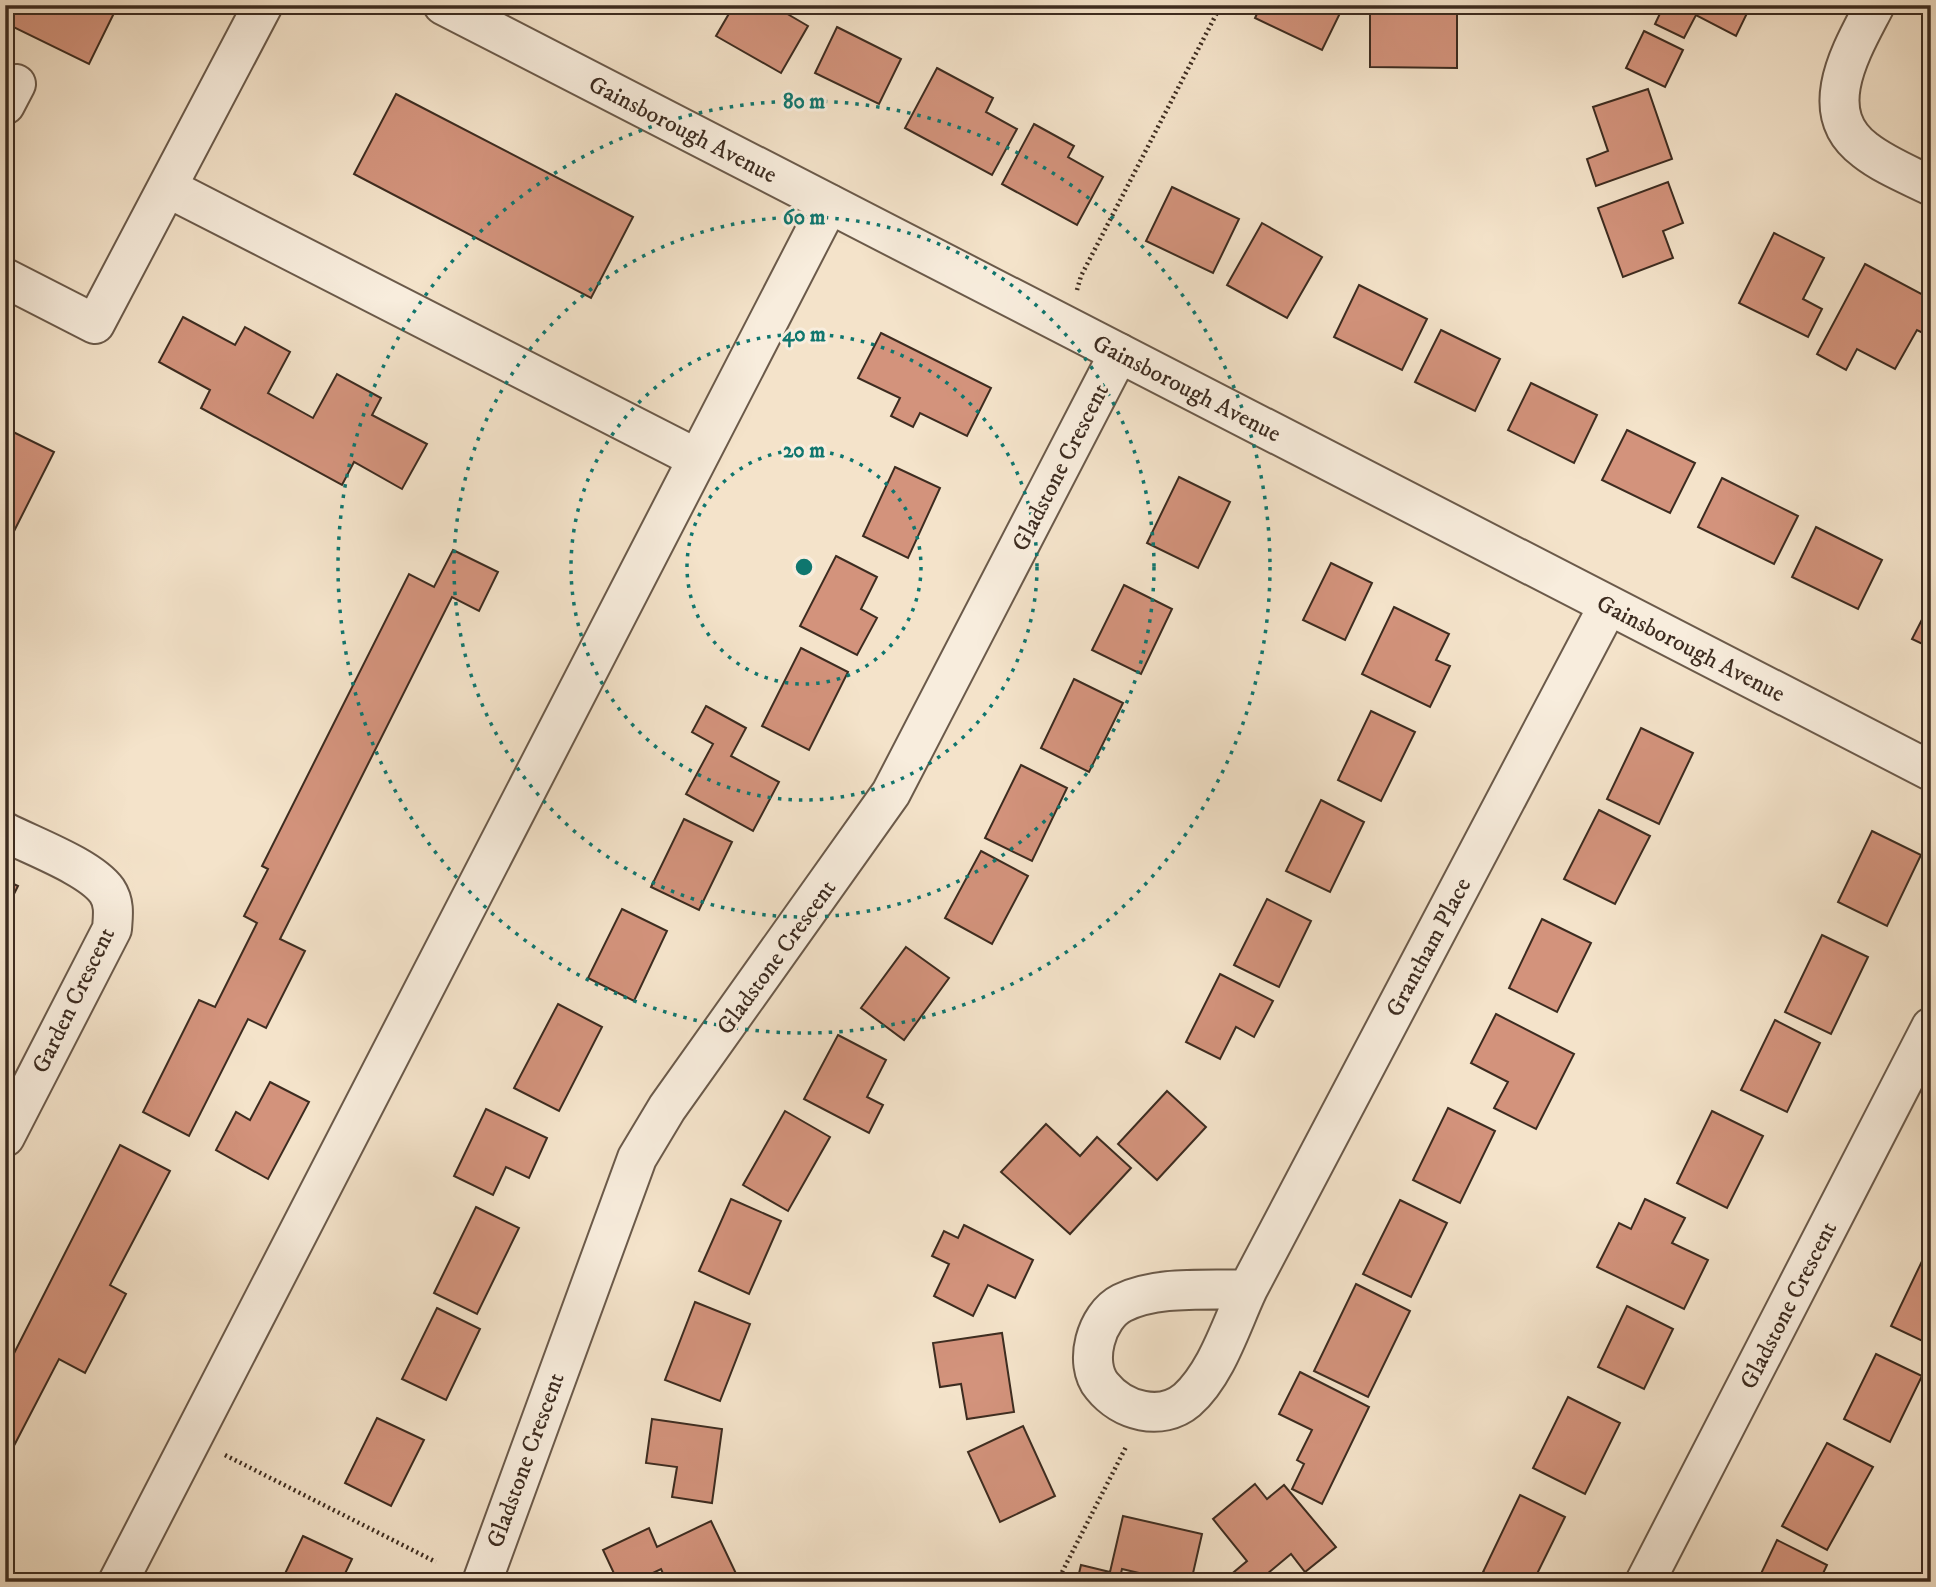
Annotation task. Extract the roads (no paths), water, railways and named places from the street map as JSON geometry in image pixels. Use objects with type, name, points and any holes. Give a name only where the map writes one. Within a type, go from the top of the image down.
[{"type":"street","points":[[5,278],[95,324],[169,188],[263,5]]},
{"type":"street","name":"Gainsborough Avenue","points":[[443,5],[1931,771]]},
{"type":"street","points":[[1875,5],[1841,79],[1839,98],[1842,116],[1850,135],[1864,150],[1931,186]]},
{"type":"street","points":[[169,188],[696,458]]},
{"type":"street","points":[[118,1582],[829,204]]},
{"type":"street","name":"Gladstone Crescent","points":[[482,1582],[637,1157],[667,1108],[891,793],[1119,352]]},
{"type":"street","name":"Grantham Place","points":[[1248,1289],[1146,1294],[1120,1304],[1104,1320],[1096,1339],[1094,1365],[1101,1385],[1119,1401],[1140,1412],[1157,1412],[1185,1402],[1204,1381],[1248,1289],[1608,606]]},
{"type":"street","name":"Garden Crescent","points":[[5,832],[93,878],[107,892],[114,909],[112,929],[5,1137]]},
{"type":"street","name":"Gladstone Crescent","points":[[1645,1582],[1931,1027]]}]
